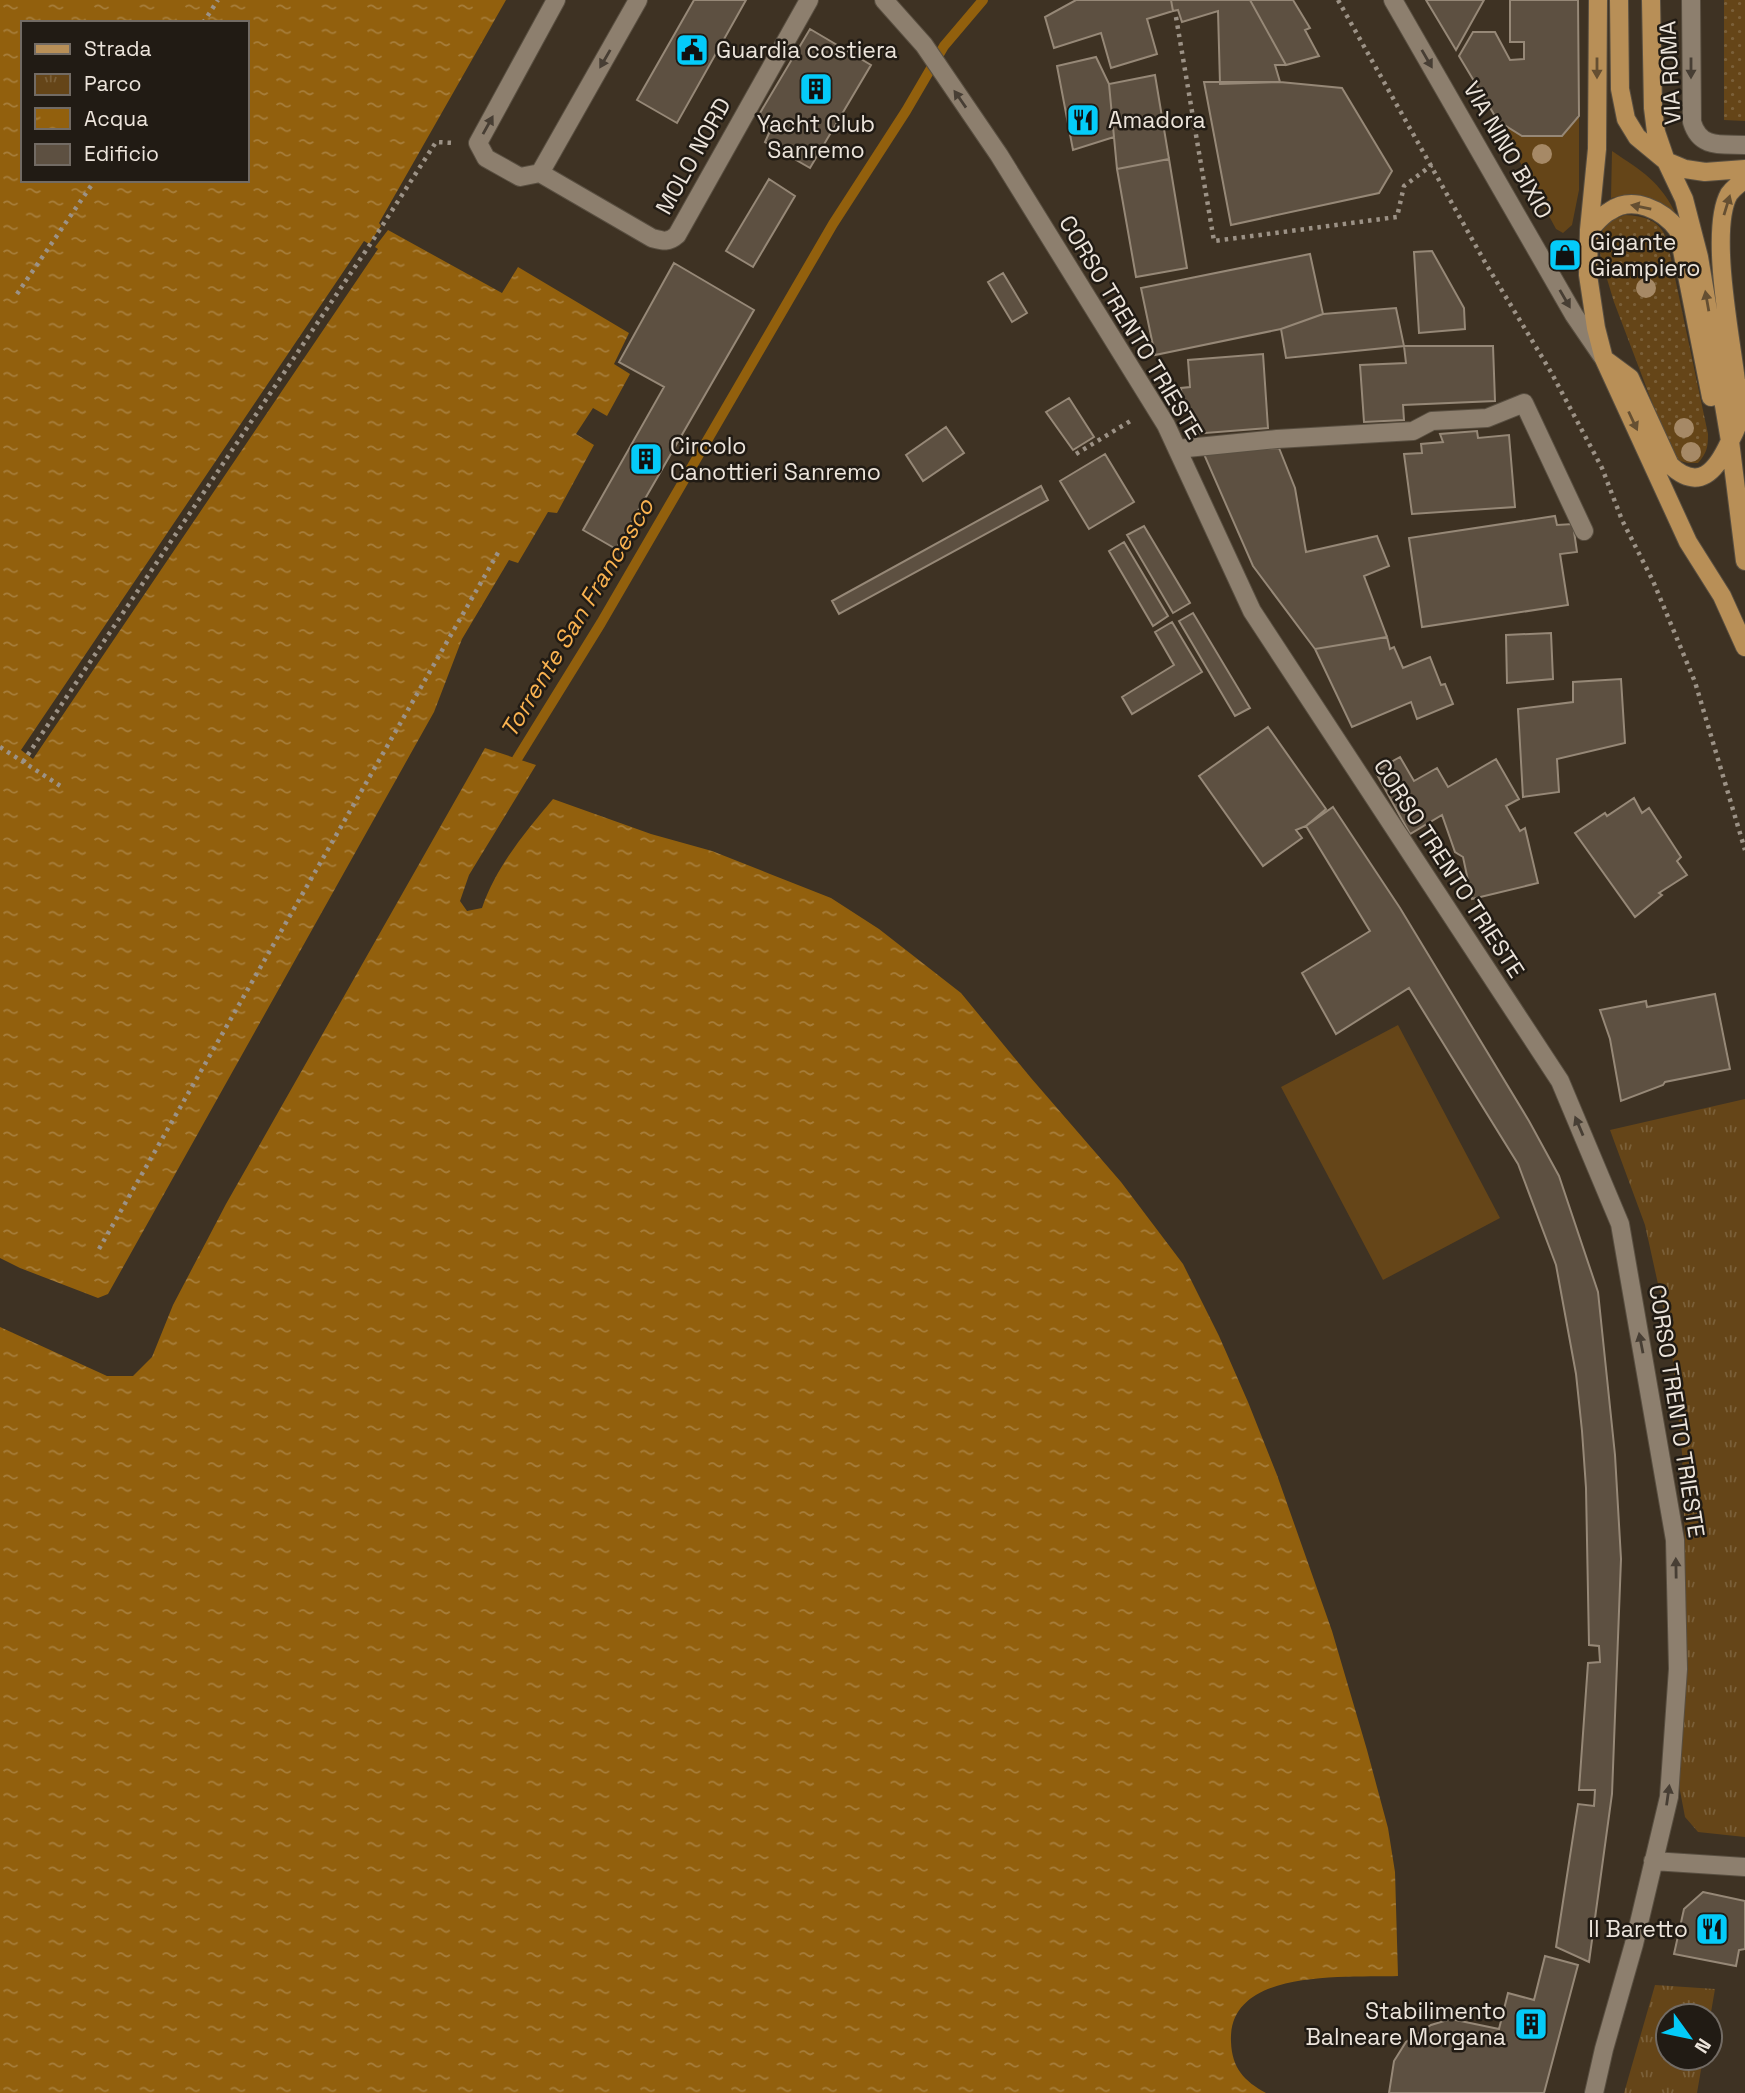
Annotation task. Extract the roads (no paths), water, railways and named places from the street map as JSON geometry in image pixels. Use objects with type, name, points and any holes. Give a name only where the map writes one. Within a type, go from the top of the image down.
[{"type":"main road","points":[[1598,0],[1597,149],[1589,230],[1588,275],[1596,328],[1605,359],[1688,542],[1722,596],[1745,647]]},
{"type":"main road","points":[[1619,0],[1620,89],[1626,119],[1637,137],[1666,161],[1685,169],[1705,172],[1745,169]]},
{"type":"main road","name":"VIA ROMA","points":[[1651,0],[1656,132],[1684,199],[1699,257],[1730,441],[1745,561]]},
{"type":"main road","points":[[1605,359],[1630,378],[1670,465],[1677,472],[1695,478],[1706,476],[1721,459],[1737,429],[1740,411],[1720,251],[1723,213],[1730,194],[1745,180]]},
{"type":"main road","points":[[1589,230],[1607,212],[1629,204],[1640,205],[1660,213],[1671,220],[1678,230],[1713,405],[1730,441]]},
{"type":"street","name":"MOLO NORD","points":[[556,0],[478,144],[486,158],[520,177],[540,173],[652,238],[667,242],[677,235],[809,0]]},
{"type":"street","points":[[540,173],[638,0]]},
{"type":"street","name":"VIA NINO BIXIO","points":[[1393,0],[1574,315],[1605,359]]},
{"type":"street","name":"VIA ROMA","points":[[1691,0],[1692,122],[1696,134],[1704,141],[1715,144],[1745,145]]},
{"type":"street","name":"CORSO TRENTO TRIESTE","points":[[889,4],[924,45],[999,155],[1166,425],[1252,611],[1560,1081],[1620,1224],[1675,1540],[1678,1669],[1669,1797],[1634,1944],[1594,2093]]},
{"type":"street","points":[[1177,449],[1277,439],[1413,431],[1432,421],[1487,418],[1524,403],[1584,531]]},
{"type":"street","points":[[1653,1861],[1745,1867]]},
{"type":"water","points":[[0,0],[506,0],[379,223],[381,226],[369,244],[364,241],[21,750],[33,759],[378,249],[375,247],[388,230],[502,293],[518,267],[629,333],[614,364],[630,374],[607,416],[593,408],[576,434],[594,445],[557,513],[548,512],[518,563],[509,560],[462,639],[434,712],[108,1294],[98,1298],[0,1258]]},
{"type":"water","points":[[485,748],[536,765],[469,875],[460,901],[467,911],[482,908],[503,864],[553,799],[651,834],[712,851],[831,898],[879,929],[961,993],[1121,1182],[1183,1264],[1248,1402],[1332,1631],[1388,1828],[1395,1872],[1398,1976],[1323,1978],[1295,1982],[1269,1989],[1249,2000],[1235,2018],[1231,2042],[1234,2059],[1251,2084],[1266,2093],[0,2093],[0,1327],[107,1376],[133,1376],[152,1357],[173,1305],[226,1204]]},
{"type":"waterway","name":"Torrente San Francesco","points":[[517,759],[601,623],[833,224],[906,111],[944,46],[983,0]]},
{"type":"place","name":"Guardia costiera","points":[[692,50]]},
{"type":"place","name":"Yacht Club Sanremo","points":[[816,89]]},
{"type":"place","name":"Amadora","points":[[1083,120]]},
{"type":"place","name":"Gigante Giampiero","points":[[1565,255]]},
{"type":"place","name":"Circolo Canottieri Sanremo","points":[[646,459]]},
{"type":"place","name":"Il Baretto","points":[[1712,1929]]},
{"type":"place","name":"Stabilimento Balneare Morgana","points":[[1531,2024]]}]
